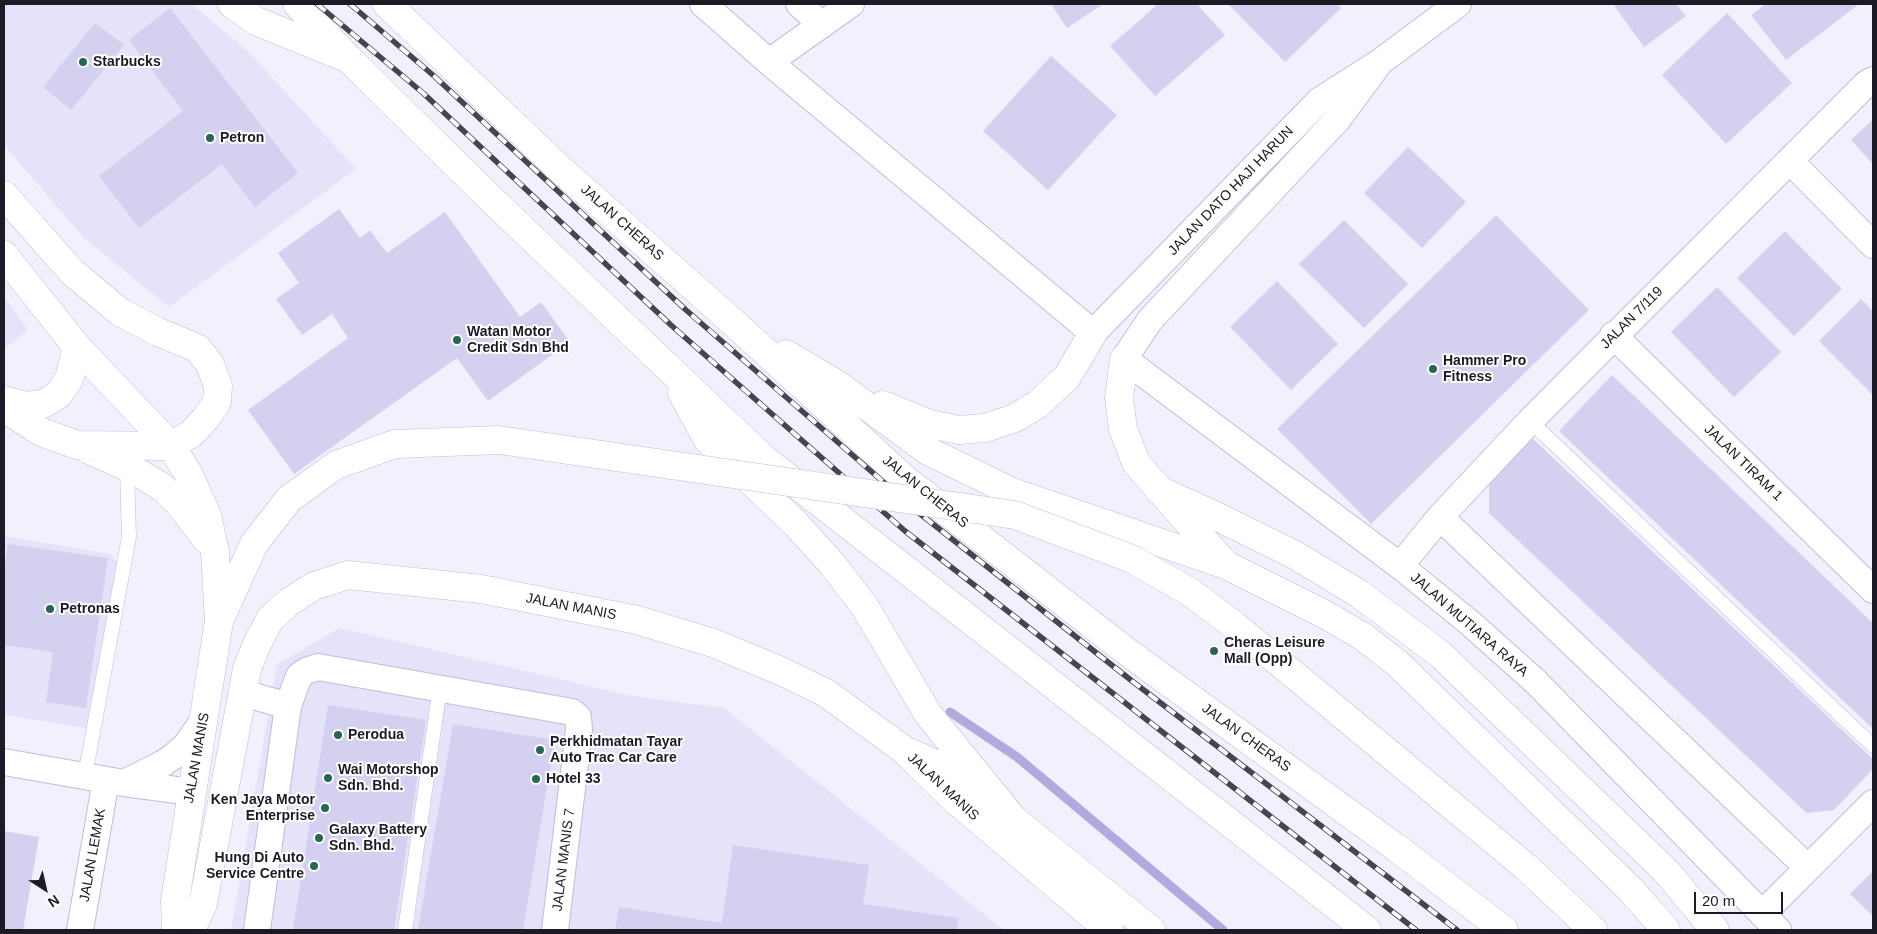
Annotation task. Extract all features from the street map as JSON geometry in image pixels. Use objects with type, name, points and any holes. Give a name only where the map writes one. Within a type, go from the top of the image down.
[{"type":"main road","points":[[232,4],[256,21],[348,58]]},
{"type":"main road","points":[[297,4],[348,58],[491,199],[764,459],[1367,930]]},
{"type":"main road","name":"JALAN CHERAS","points":[[387,4],[559,168],[735,324],[906,480],[1126,651],[1394,846],[1504,930]]},
{"type":"main road","points":[[4,195],[72,272],[120,312],[158,332],[197,348],[210,364],[218,386],[217,402],[206,418],[191,434],[171,446],[77,445]]},
{"type":"main road","name":"JALAN MANIS","points":[[4,255],[77,347],[171,446],[188,473],[207,514],[216,552],[219,621],[174,901],[176,930]]},
{"type":"main road","points":[[735,324],[838,385],[928,451],[1012,492],[1226,565],[1324,614],[1362,636],[1397,663],[1630,890],[1666,930]]},
{"type":"main road","points":[[838,385],[929,424],[959,430],[985,428],[1015,418],[1038,404],[1067,377],[1093,333]]},
{"type":"main road","points":[[4,400],[26,406],[43,404],[58,395],[69,379],[77,347]]},
{"type":"main road","points":[[1124,359],[1119,398],[1123,429],[1136,463],[1226,565]]},
{"type":"main road","points":[[669,369],[708,440],[796,524],[832,564],[864,608],[928,714],[1014,820]]},
{"type":"main road","points":[[4,408],[41,432],[77,445],[127,467],[162,487],[178,502],[216,552]]},
{"type":"main road","points":[[219,621],[254,544],[289,499],[336,465],[395,444],[498,440],[1015,515],[1132,559],[1190,592],[1234,625],[1526,867],[1593,930]]},
{"type":"main road","points":[[1159,490],[1295,555],[1358,593],[1441,655],[1666,871],[1716,930]]},
{"type":"main road","name":"JALAN MANIS","points":[[191,930],[203,904],[247,669],[262,633],[270,619],[289,602],[314,586],[348,575],[481,589],[637,620],[713,643],[781,671],[826,693],[904,750],[953,798],[1109,930]]},
{"type":"main road","points":[[191,792],[200,790],[217,776],[238,654],[262,633]]},
{"type":"main road","points":[[904,750],[936,764],[975,794],[1014,820],[1151,930]]},
{"type":"street","points":[[703,4],[1093,333]]},
{"type":"street","points":[[798,4],[822,25]]},
{"type":"street","points":[[770,62],[851,4]]},
{"type":"street","name":"JALAN DATO HAJI HARUN","points":[[1093,333],[1319,101],[1380,62],[1458,4]]},
{"type":"street","name":"JALAN DATO HAJI HARUN","points":[[1124,359],[1150,320],[1338,119],[1380,62]]},
{"type":"street","name":"JALAN 7/119","points":[[1400,566],[1440,517],[1530,421],[1866,84],[1873,80]]},
{"type":"street","points":[[1790,161],[1873,245]]},
{"type":"street","name":"JALAN TIRAM 1","points":[[1613,336],[1873,590]]},
{"type":"street","name":"JALAN MUTIARA RAYA","points":[[1124,359],[1400,566],[1470,623],[1536,682],[1770,922]]},
{"type":"street","points":[[1440,517],[1808,868]]},
{"type":"street","points":[[257,930],[288,706],[299,676],[306,671],[318,667],[440,687]]},
{"type":"street","name":"JALAN MANIS 7","points":[[440,687],[572,712],[578,717],[556,930]]},
{"type":"street","points":[[242,693],[288,706]]},
{"type":"street","points":[[105,779],[162,764],[186,745],[202,721]]},
{"type":"street","points":[[4,762],[191,792]]},
{"type":"street","name":"JALAN LEMAK","points":[[80,930],[105,779]]},
{"type":"street","points":[[1770,922],[1808,868],[1873,803]]},
{"type":"lane","points":[[1530,421],[1873,746]]},
{"type":"lane","points":[[105,779],[129,537],[127,467]]},
{"type":"lane","points":[[405,930],[440,687]]},
{"type":"shaded area","points":[[4,4],[191,4],[246,49],[356,169],[169,307],[83,237],[4,145]]},
{"type":"shaded area","points":[[4,296],[28,330],[4,349]]},
{"type":"shaded area","points":[[4,536],[110,554],[118,562],[87,728],[4,715]]},
{"type":"shaded area","points":[[340,628],[632,696],[724,708],[1004,930],[231,930],[277,664]]},
{"type":"building","points":[[1051,4],[1103,4],[1067,28]]},
{"type":"building","points":[[1158,4],[1197,4],[1225,35],[1155,96],[1110,46]]},
{"type":"building","points":[[1228,4],[1337,4],[1341,8],[1285,62]]},
{"type":"building","points":[[1613,4],[1676,4],[1686,16],[1644,47]]},
{"type":"building","points":[[1766,4],[1859,4],[1786,60],[1751,15]]},
{"type":"building","name":"Petron","points":[[170,8],[298,173],[255,207],[222,164],[139,228],[99,176],[183,111],[129,40]]},
{"type":"building","points":[[1727,13],[1792,83],[1726,144],[1662,75]]},
{"type":"building","points":[[95,23],[124,45],[71,110],[43,87]]},
{"type":"building","points":[[1051,56],[1117,115],[1048,190],[983,131]]},
{"type":"building","points":[[1873,119],[1873,164],[1851,140]]},
{"type":"building","points":[[1408,147],[1466,202],[1422,248],[1364,193]]},
{"type":"building","name":"Watan Motor Credit Sdn Bhd","points":[[339,209],[360,238],[370,230],[387,253],[445,212],[520,317],[541,302],[570,342],[488,401],[457,358],[294,474],[248,410],[348,338],[332,314],[302,335],[276,299],[299,283],[278,253]]},
{"type":"building","name":"Hammer Pro Fitness","points":[[1496,215],[1589,310],[1371,524],[1277,429]]},
{"type":"building","points":[[1344,220],[1408,284],[1364,328],[1299,264]]},
{"type":"building","points":[[1785,231],[1842,289],[1794,336],[1737,278]]},
{"type":"building","points":[[1277,281],[1338,344],[1291,390],[1230,327]]},
{"type":"building","points":[[1717,287],[1781,352],[1734,397],[1671,332]]},
{"type":"building","points":[[1861,299],[1873,311],[1873,395],[1819,341]]},
{"type":"building","points":[[1612,375],[1873,623],[1873,729],[1559,431]]},
{"type":"building","points":[[1532,438],[1873,759],[1873,769],[1834,810],[1807,813],[1489,513],[1489,482]]},
{"type":"building","points":[[8,544],[108,558],[86,708],[46,702],[53,652],[4,645],[4,572]]},
{"type":"building","points":[[328,705],[426,720],[394,930],[293,930]]},
{"type":"building","points":[[453,724],[555,740],[523,930],[418,930]]},
{"type":"building","points":[[4,831],[39,837],[23,930],[4,930]]},
{"type":"building","points":[[733,845],[869,865],[863,904],[958,918],[957,930],[615,930],[619,907],[722,923]]},
{"type":"building","points":[[1873,871],[1873,916],[1850,894]]},
{"type":"waterway","points":[[950,712],[1017,757],[1223,930]]},
{"type":"railway","points":[[317,4],[423,93],[672,326],[905,531],[1416,930]]},
{"type":"railway","points":[[350,4],[434,76],[686,310],[919,513],[1132,681],[1457,930]]},
{"type":"place","name":"Starbucks","points":[[83,62]]},
{"type":"place","name":"Petron","points":[[210,138]]},
{"type":"place","name":"Watan Motor Credit Sdn Bhd","points":[[457,340]]},
{"type":"place","name":"Hammer Pro Fitness","points":[[1433,369]]},
{"type":"place","name":"Petronas","points":[[50,609]]},
{"type":"place","name":"Cheras Leisure Mall (Opp)","points":[[1214,651]]},
{"type":"place","name":"Perodua","points":[[338,735]]},
{"type":"place","name":"Perkhidmatan Tayar Auto Trac Car Care","points":[[540,750]]},
{"type":"place","name":"Wai Motorshop Sdn. Bhd.","points":[[328,778]]},
{"type":"place","name":"Hotel 33","points":[[536,779]]},
{"type":"place","name":"Ken Jaya Motor Enterprise","points":[[325,808]]},
{"type":"place","name":"Galaxy Battery Sdn. Bhd.","points":[[319,838]]},
{"type":"place","name":"Hung Di Auto Service Centre","points":[[314,866]]}]
